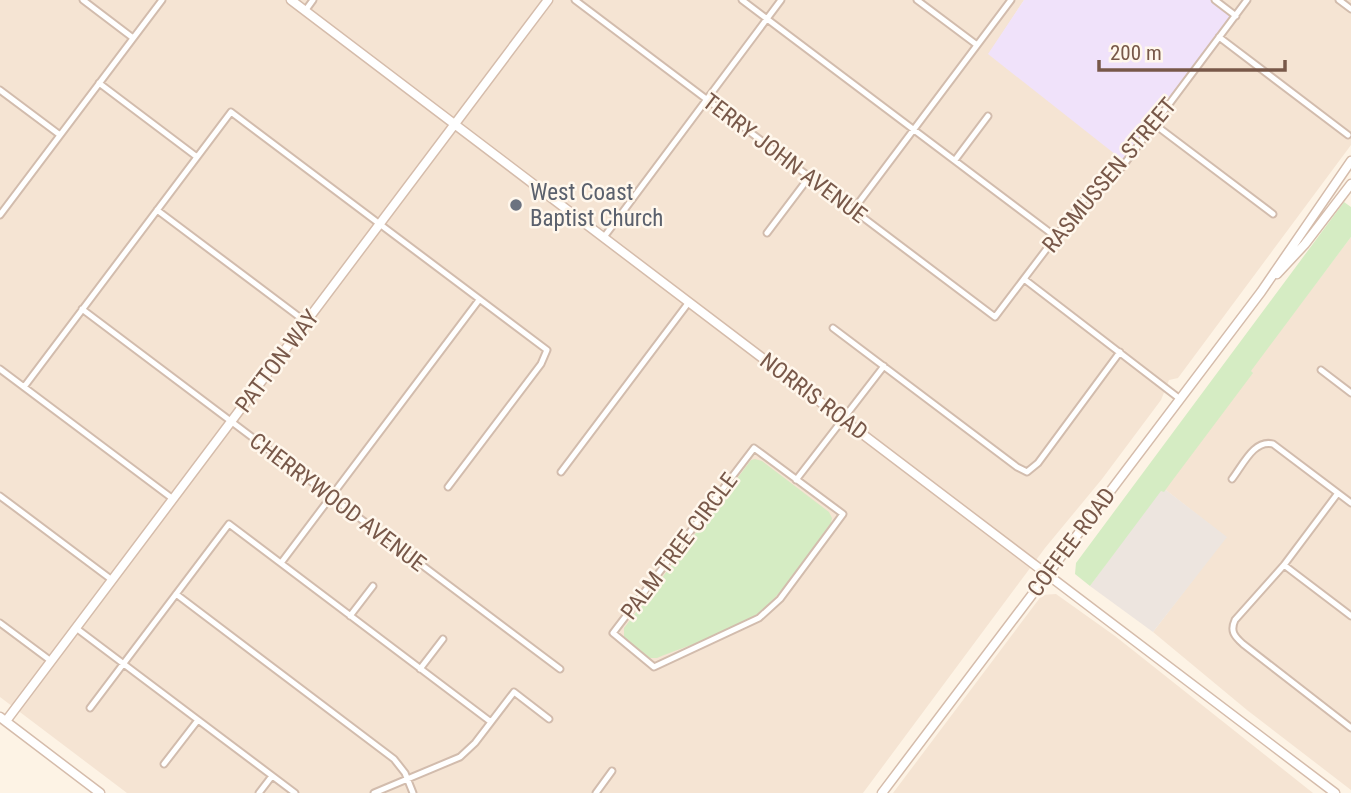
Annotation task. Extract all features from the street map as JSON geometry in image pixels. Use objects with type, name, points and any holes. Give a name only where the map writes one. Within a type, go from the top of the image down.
[{"type":"street","points":[[83,0],[133,38]]},
{"type":"street","points":[[0,215],[162,0]]},
{"type":"street","name":"NORRIS ROAD","points":[[292,0],[1335,793]]},
{"type":"street","points":[[305,10],[313,0]]},
{"type":"street","name":"PATTON WAY","points":[[3,719],[51,661],[548,0]]},
{"type":"street","name":"TERRY JOHN AVENUE","points":[[575,0],[995,317]]},
{"type":"street","points":[[742,0],[1056,237]]},
{"type":"street","points":[[604,237],[781,0]]},
{"type":"street","points":[[917,0],[977,46]]},
{"type":"street","points":[[853,209],[1011,0]]},
{"type":"street","points":[[1214,0],[1236,16]]},
{"type":"street","name":"RASMUSSEN STREET","points":[[995,317],[1092,189],[1122,167],[1247,0]]},
{"type":"street","points":[[1339,0],[1351,9]]},
{"type":"street","points":[[1219,37],[1348,135]]},
{"type":"street","points":[[99,83],[197,157]]},
{"type":"street","points":[[0,90],[60,135]]},
{"type":"street","points":[[24,387],[231,112],[547,350],[541,364],[448,487]]},
{"type":"street","points":[[955,160],[988,116]]},
{"type":"street","points":[[1154,124],[1273,214]]},
{"type":"street","name":"COFFEE ROAD","points":[[882,793],[1261,292],[1351,161]]},
{"type":"street","points":[[767,233],[810,176]]},
{"type":"street","name":"COFFEE ROAD","points":[[1261,292],[1305,244],[1351,184]]},
{"type":"street","points":[[157,210],[306,322]]},
{"type":"street","points":[[1024,279],[1181,399]]},
{"type":"street","points":[[281,563],[479,300]]},
{"type":"street","points":[[561,472],[689,302]]},
{"type":"street","name":"CHERRYWOOD AVENUE","points":[[82,309],[559,669]]},
{"type":"street","points":[[833,327],[1027,472],[1038,463],[1119,352]]},
{"type":"street","points":[[796,480],[884,366]]},
{"type":"street","points":[[0,369],[173,499]]},
{"type":"street","points":[[1321,370],[1351,393]]},
{"type":"street","points":[[1232,479],[1257,445],[1265,442],[1273,444],[1351,503]]},
{"type":"street","name":"PALM TREE CIRCLE","points":[[754,448],[796,480],[843,514],[769,610],[745,626],[654,667],[613,633],[754,448]]},
{"type":"street","points":[[1338,493],[1284,565],[1232,626],[1234,636],[1351,728]]},
{"type":"street","points":[[0,496],[112,580]]},
{"type":"street","points":[[90,708],[229,524],[491,722]]},
{"type":"street","points":[[1284,565],[1351,616]]},
{"type":"street","points":[[350,616],[373,586]]},
{"type":"street","points":[[176,594],[394,759],[414,793]]},
{"type":"street","points":[[0,623],[51,661]]},
{"type":"street","points":[[76,628],[295,793]]},
{"type":"street","points":[[420,669],[443,639]]},
{"type":"street","points":[[374,793],[460,757],[475,743],[514,692],[549,719]]},
{"type":"street","points":[[3,719],[100,793]]},
{"type":"street","points":[[164,764],[198,720]]},
{"type":"street","points":[[596,793],[612,771]]},
{"type":"street","points":[[259,793],[272,776]]},
{"type":"shaded area","points":[[0,0],[1024,0],[989,54],[1214,0],[1351,0],[1351,145],[1178,378],[1169,380],[1161,400],[1102,479],[1045,548],[863,793],[127,793],[0,697]]},
{"type":"shaded area","points":[[1024,0],[1214,0],[1236,17],[1125,162],[988,54]]},
{"type":"shaded area","points":[[1351,237],[1351,790],[1247,710],[1153,632],[1226,537],[1162,487]]},
{"type":"shaded area","points":[[1162,487],[1227,537],[1153,632],[1090,586]]},
{"type":"shaded area","points":[[1056,594],[1115,636],[1313,793],[893,793],[1042,595]]},
{"type":"green space","points":[[1344,202],[1351,207],[1351,237],[1251,371],[1253,373],[1090,586],[1075,574],[1076,563]]},
{"type":"green space","points":[[751,460],[762,461],[829,512],[831,523],[787,584],[756,615],[721,634],[657,658],[650,658],[624,638],[624,628]]},
{"type":"place","name":"West Coast Baptist Church","points":[[516,205]]}]
